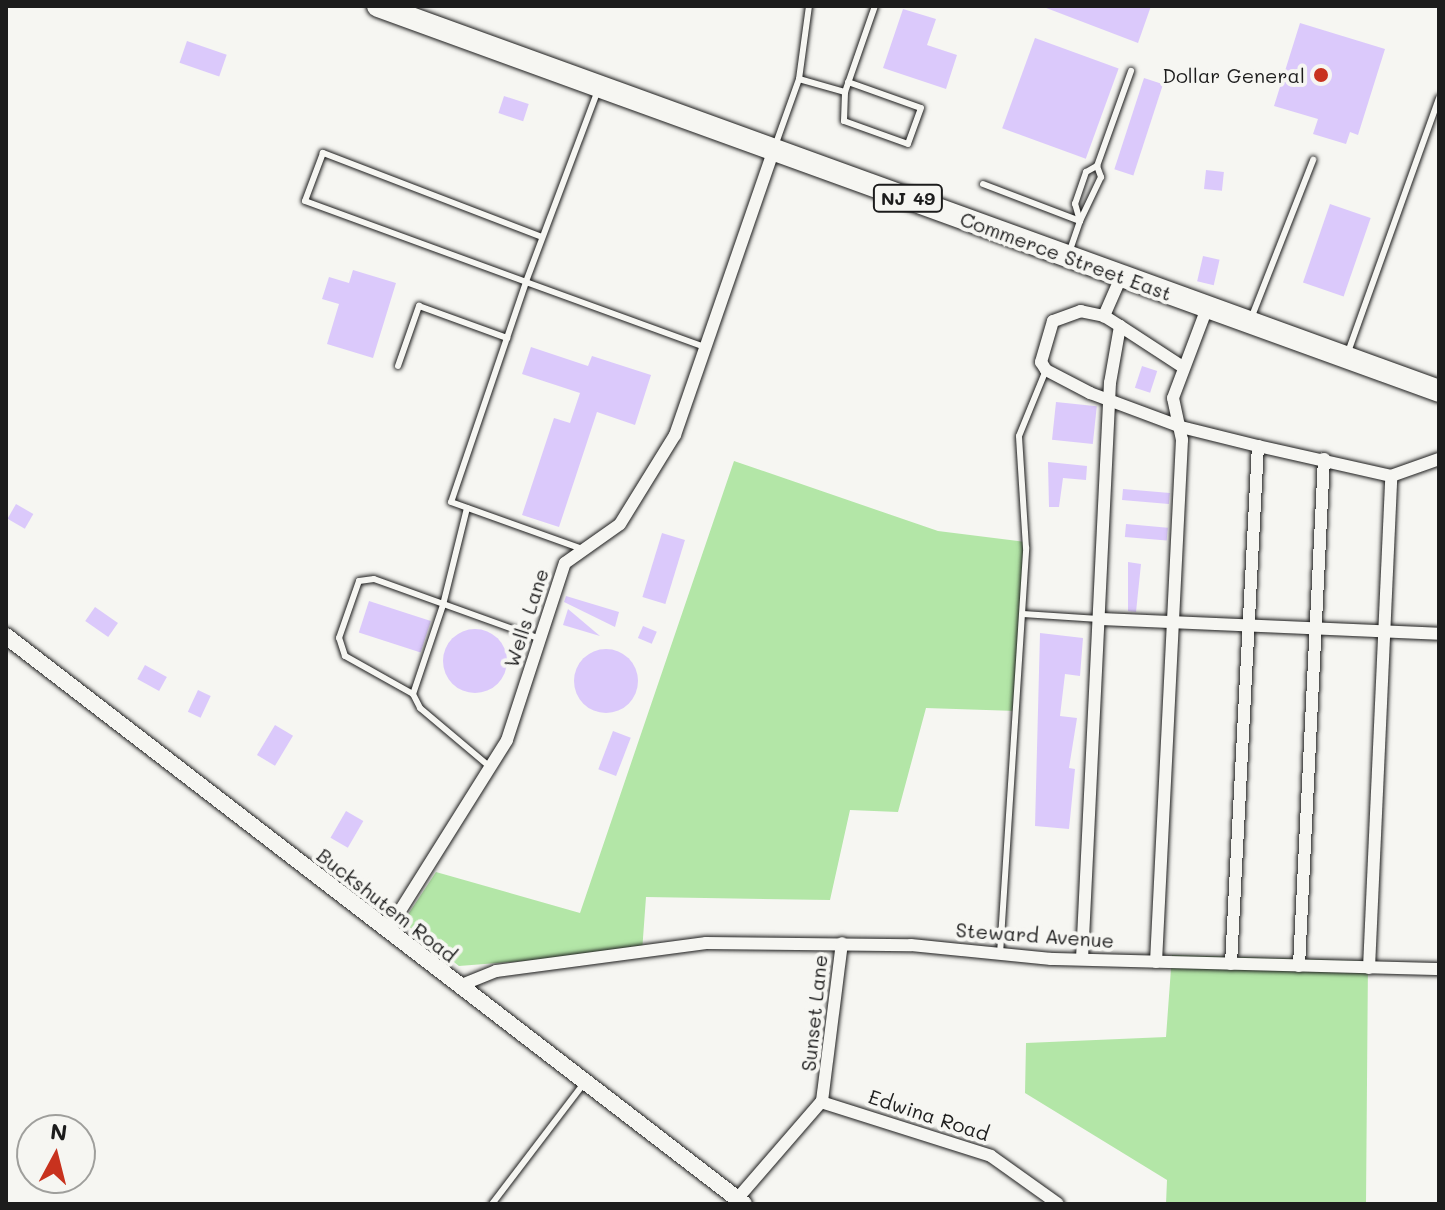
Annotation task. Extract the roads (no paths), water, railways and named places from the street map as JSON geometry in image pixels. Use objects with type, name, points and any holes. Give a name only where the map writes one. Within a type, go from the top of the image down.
[{"type":"highway","name":"Commerce Street East","points":[[378,6],[1439,391]]},
{"type":"main road","name":"Buckshutem Road","points":[[6,636],[741,1201]]},
{"type":"street","name":"Wells Lane","points":[[388,930],[492,769],[541,639],[565,563],[620,524],[675,435],[774,149]]},
{"type":"street","points":[[1104,316],[1121,277]]},
{"type":"street","points":[[1156,962],[1181,427],[1173,398],[1207,308]]},
{"type":"street","points":[[1183,367],[1104,316],[1081,311],[1053,321],[1041,362],[1046,370],[1111,400],[1181,427],[1258,446],[1391,476],[1439,459]]},
{"type":"street","points":[[1082,959],[1111,400],[1120,326]]},
{"type":"street","points":[[1231,964],[1258,446]]},
{"type":"street","points":[[1299,966],[1324,459]]},
{"type":"street","points":[[1369,968],[1391,476]]},
{"type":"street","points":[[1101,619],[1439,634]]},
{"type":"street","name":"Steward Avenue","points":[[459,986],[496,971],[630,957],[706,943],[842,943],[1082,959],[1439,969]]},
{"type":"street","name":"Sunset Lane","points":[[741,1201],[821,1102],[842,943]]},
{"type":"street","name":"Edwina Road","points":[[821,1102],[991,1156],[1058,1204]]},
{"type":"lane","points":[[774,149],[799,79],[809,6]]},
{"type":"lane","points":[[848,82],[921,108],[908,144],[844,121],[845,92],[848,82],[875,6]]},
{"type":"lane","points":[[1068,257],[1080,221],[1101,177],[1097,166],[1131,71]]},
{"type":"lane","points":[[799,79],[845,92]]},
{"type":"lane","points":[[584,550],[451,502],[542,237],[599,86]]},
{"type":"lane","points":[[1346,358],[1439,98]]},
{"type":"lane","points":[[542,237],[323,153],[305,201],[705,347]]},
{"type":"lane","points":[[1250,324],[1313,160]]},
{"type":"lane","points":[[1080,221],[1075,204],[1086,172],[1097,166]]},
{"type":"lane","points":[[983,184],[1080,221]]},
{"type":"lane","points":[[398,366],[419,306],[507,338]]},
{"type":"lane","points":[[1000,954],[1026,548],[1019,436],[1046,370]]},
{"type":"lane","points":[[413,694],[443,605],[467,508]]},
{"type":"lane","points":[[492,769],[420,708],[413,694],[345,656],[339,638],[359,581],[374,579],[541,639]]},
{"type":"lane","points":[[1023,614],[1101,619]]},
{"type":"lane","points":[[492,1204],[585,1082]]},
{"type":"place","name":"Dollar General","points":[[1321,75]]}]
